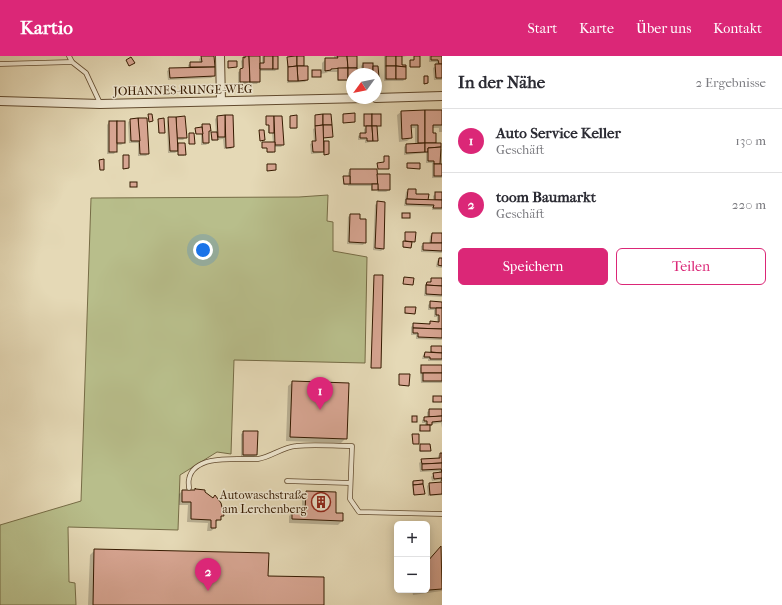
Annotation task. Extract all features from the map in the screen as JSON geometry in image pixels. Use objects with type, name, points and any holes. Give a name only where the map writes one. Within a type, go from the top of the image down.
[{"type":"street","points":[[220,56],[221,101]]},
{"type":"street","points":[[382,98],[442,96]]},
{"type":"street","name":"JOHANNES-RUNGE-WEG","points":[[0,101],[100,104],[346,98]]},
{"type":"lane","points":[[69,56],[72,62],[86,73],[100,104]]},
{"type":"lane","points":[[0,64],[72,62]]},
{"type":"lane","points":[[189,488],[189,478],[193,471],[210,460],[259,459],[295,446],[352,446],[350,499],[359,512],[442,514]]},
{"type":"lane","points":[[287,481],[350,483]]},
{"type":"green space","points":[[328,195],[327,221],[333,222],[333,251],[367,257],[365,363],[234,360],[231,454],[217,452],[180,475],[178,530],[68,527],[69,582],[75,583],[76,605],[0,605],[0,525],[81,501],[91,198],[299,197]]},
{"type":"building","points":[[201,56],[214,56],[215,67],[190,67],[190,62],[202,62]]},
{"type":"building","points":[[245,56],[249,56],[250,82],[240,82],[240,69],[243,68],[243,57],[245,58]]},
{"type":"building","points":[[249,56],[260,56],[260,82],[250,82]]},
{"type":"building","points":[[264,56],[273,56],[273,69],[260,69],[260,63],[264,63]]},
{"type":"building","points":[[273,56],[278,56],[278,69],[273,69]]},
{"type":"building","points":[[297,56],[297,66],[288,67],[287,57]]},
{"type":"building","points":[[297,56],[304,56],[304,66],[297,66]]},
{"type":"building","points":[[337,56],[347,56],[348,68],[331,69],[325,71],[325,58],[338,58]]},
{"type":"building","points":[[347,56],[357,56],[357,68],[348,68]]},
{"type":"building","points":[[386,56],[396,56],[396,66],[386,66]]},
{"type":"building","points":[[396,56],[402,56],[402,65],[406,65],[406,67],[396,66]]},
{"type":"building","points":[[414,56],[420,56],[420,67],[410,67],[410,60],[414,60]]},
{"type":"building","points":[[431,56],[442,56],[442,64],[439,64],[438,60],[431,60]]},
{"type":"building","points":[[131,57],[135,63],[129,66],[126,60]]},
{"type":"building","points":[[228,61],[237,61],[237,67],[228,68]]},
{"type":"building","points":[[363,63],[373,63],[373,68],[363,68]]},
{"type":"building","points":[[435,64],[442,64],[442,78],[436,78]]},
{"type":"building","points":[[297,66],[308,66],[308,80],[298,81]]},
{"type":"building","points":[[297,66],[298,81],[288,81],[288,67]]},
{"type":"building","points":[[373,66],[378,66],[378,68],[373,68]]},
{"type":"building","points":[[386,66],[396,66],[396,79],[386,79]]},
{"type":"building","points":[[396,66],[406,67],[406,79],[396,79]]},
{"type":"building","points":[[215,67],[215,76],[170,78],[169,68]]},
{"type":"building","points":[[338,68],[346,68],[346,80],[338,80]]},
{"type":"building","points":[[312,70],[321,70],[321,77],[312,77]]},
{"type":"building","points":[[424,76],[428,76],[428,83],[424,84]]},
{"type":"building","points":[[425,110],[425,143],[418,143],[418,125],[411,125],[412,138],[402,139],[401,111]]},
{"type":"building","points":[[425,110],[442,110],[442,125],[433,125],[433,133],[436,133],[436,143],[425,143]]},
{"type":"building","points":[[355,113],[355,122],[343,123],[343,114]]},
{"type":"building","points":[[148,114],[152,114],[153,121],[149,122]]},
{"type":"building","points":[[323,114],[323,125],[315,126],[315,115]]},
{"type":"building","points":[[323,114],[331,114],[332,125],[323,125]]},
{"type":"building","points":[[364,114],[372,114],[372,126],[364,126]]},
{"type":"building","points":[[372,114],[381,114],[381,126],[372,126]]},
{"type":"building","points":[[225,115],[233,115],[234,147],[226,148]]},
{"type":"building","points":[[225,115],[225,137],[218,137],[217,116]]},
{"type":"building","points":[[297,115],[297,128],[290,128],[290,116]]},
{"type":"building","points":[[185,116],[187,138],[177,138],[176,117]]},
{"type":"building","points":[[266,116],[274,116],[274,133],[269,133],[269,125],[266,125]]},
{"type":"building","points":[[274,116],[282,116],[284,145],[275,145]]},
{"type":"building","points":[[168,117],[176,117],[178,151],[170,151]]},
{"type":"building","points":[[138,118],[147,118],[149,154],[140,154]]},
{"type":"building","points":[[138,118],[140,141],[131,141],[130,119]]},
{"type":"building","points":[[164,118],[165,133],[159,133],[158,119]]},
{"type":"building","points":[[109,121],[117,121],[117,152],[109,152]]},
{"type":"building","points":[[117,121],[125,121],[125,143],[117,143]]},
{"type":"building","points":[[202,124],[210,124],[211,131],[209,131],[209,143],[203,143]]},
{"type":"building","points":[[323,125],[332,125],[333,137],[323,138]]},
{"type":"building","points":[[323,125],[324,152],[313,152],[312,141],[316,141],[315,126]]},
{"type":"building","points":[[366,126],[372,126],[373,141],[367,141],[367,138],[360,138],[360,133],[366,133]]},
{"type":"building","points":[[372,126],[377,126],[378,141],[373,141]]},
{"type":"building","points":[[202,127],[203,134],[196,134],[195,128]]},
{"type":"building","points":[[259,130],[264,130],[265,140],[260,141]]},
{"type":"building","points":[[211,132],[217,132],[218,140],[212,140]]},
{"type":"building","points":[[189,133],[194,133],[195,144],[189,144]]},
{"type":"building","points":[[324,141],[329,141],[329,154],[324,155]]},
{"type":"building","points":[[262,142],[275,142],[275,152],[267,152],[267,148],[262,148]]},
{"type":"building","points":[[178,143],[185,143],[186,155],[178,155]]},
{"type":"building","points":[[425,143],[425,152],[406,153],[406,144]]},
{"type":"building","points":[[425,143],[441,143],[441,147],[428,148],[428,152],[425,152]]},
{"type":"building","points":[[441,147],[440,164],[434,164],[434,161],[428,161],[428,148]]},
{"type":"building","points":[[123,155],[129,155],[129,168],[123,169]]},
{"type":"building","points":[[384,156],[389,156],[389,169],[378,169],[377,163],[384,162]]},
{"type":"building","points":[[104,159],[104,170],[100,170],[99,160]]},
{"type":"building","points":[[407,163],[420,163],[420,169],[407,168]]},
{"type":"building","points":[[267,164],[276,164],[276,170],[267,171]]},
{"type":"building","points":[[434,164],[442,164],[442,176],[434,176]]},
{"type":"building","points":[[350,169],[377,169],[378,184],[350,184]]},
{"type":"building","points":[[377,174],[390,174],[390,190],[378,190]]},
{"type":"building","points":[[343,176],[350,176],[350,184],[344,184]]},
{"type":"building","points":[[130,182],[137,182],[137,187],[130,187]]},
{"type":"building","points":[[372,184],[378,184],[378,190],[372,190]]},
{"type":"building","points":[[408,189],[416,189],[416,194],[429,194],[428,200],[407,199]]},
{"type":"building","points":[[435,192],[442,192],[442,200],[435,200]]},
{"type":"building","points":[[406,199],[442,200],[442,208],[433,208],[434,205],[406,204]]},
{"type":"building","points":[[377,201],[385,202],[384,249],[375,248]]},
{"type":"building","points":[[402,213],[410,213],[410,218],[402,218]]},
{"type":"building","points":[[350,214],[360,214],[360,219],[366,219],[366,243],[349,242]]},
{"type":"building","points":[[405,232],[416,232],[415,242],[405,241]]},
{"type":"building","points":[[432,233],[442,233],[442,243],[431,243]]},
{"type":"building","points":[[403,241],[412,242],[411,248],[403,247]]},
{"type":"building","points":[[423,243],[442,243],[442,251],[423,250]]},
{"type":"building","points":[[439,258],[442,258],[442,266],[438,265]]},
{"type":"building","points":[[374,275],[383,275],[381,368],[371,368]]},
{"type":"building","points":[[404,277],[414,278],[413,285],[403,284]]},
{"type":"building","points":[[431,278],[442,278],[442,286],[426,285],[427,282],[431,282]]},
{"type":"building","points":[[426,285],[442,286],[442,295],[426,294]]},
{"type":"building","points":[[430,301],[442,302],[442,308],[430,308]]},
{"type":"building","points":[[405,307],[416,307],[415,314],[405,313]]},
{"type":"building","points":[[436,308],[442,308],[442,329],[413,328],[413,323],[430,324],[430,321],[439,322],[439,315],[436,315]]},
{"type":"building","points":[[413,328],[442,329],[442,338],[418,337],[418,333],[413,333]]},
{"type":"building","points":[[431,346],[442,346],[442,353],[431,352]]},
{"type":"building","points":[[425,352],[442,353],[442,359],[430,359],[430,357],[424,357]]},
{"type":"building","points":[[421,365],[442,365],[442,373],[421,373]]},
{"type":"building","points":[[423,373],[442,373],[442,381],[423,381]]},
{"type":"building","points":[[399,374],[410,374],[409,386],[399,385]]},
{"type":"building","points":[[292,381],[349,383],[347,439],[290,437]]},
{"type":"building","points":[[433,396],[442,396],[442,402],[433,402]]},
{"type":"building","points":[[429,409],[442,409],[442,416],[429,417]]},
{"type":"building","points":[[412,416],[417,416],[417,422],[412,422]]},
{"type":"building","points":[[442,416],[442,421],[432,422],[432,425],[427,425],[427,421],[424,421],[424,417]]},
{"type":"building","points":[[420,425],[430,425],[430,431],[420,431]]},
{"type":"building","points":[[243,431],[258,431],[257,455],[243,455]]},
{"type":"building","points":[[412,434],[419,434],[419,444],[413,444]]},
{"type":"building","points":[[420,444],[430,444],[431,451],[420,451]]},
{"type":"building","points":[[440,453],[442,453],[442,463],[422,464],[421,459],[440,458]]},
{"type":"building","points":[[442,463],[442,472],[441,469],[422,470],[422,464]]},
{"type":"building","points":[[442,472],[442,478],[434,479],[433,473]]},
{"type":"building","points":[[423,480],[423,484],[413,485],[413,481]]},
{"type":"building","points":[[442,482],[442,494],[430,495],[429,483]]},
{"type":"building","points":[[423,484],[425,494],[414,495],[413,485]]},
{"type":"building","points":[[195,488],[205,490],[205,492],[213,498],[215,495],[221,503],[224,516],[221,516],[221,520],[216,520],[216,528],[211,528],[211,520],[191,519],[191,502],[182,502],[182,490],[195,490]]},
{"type":"building","name":"Autowaschstraße am Lerchenberg","points":[[306,491],[336,492],[336,513],[343,513],[343,521],[292,519],[292,511],[305,512]]},
{"type":"building","points":[[441,546],[442,589],[430,590],[430,559]]},
{"type":"building","points":[[94,549],[269,553],[268,576],[324,577],[324,605],[93,605]]},
{"type":"place","name":"Auto Service Keller","points":[[320,410]]},
{"type":"place","name":"Autowaschstraße am Lerchenberg","points":[[321,502]]},
{"type":"place","name":"toom Baumarkt","points":[[208,591]]}]
